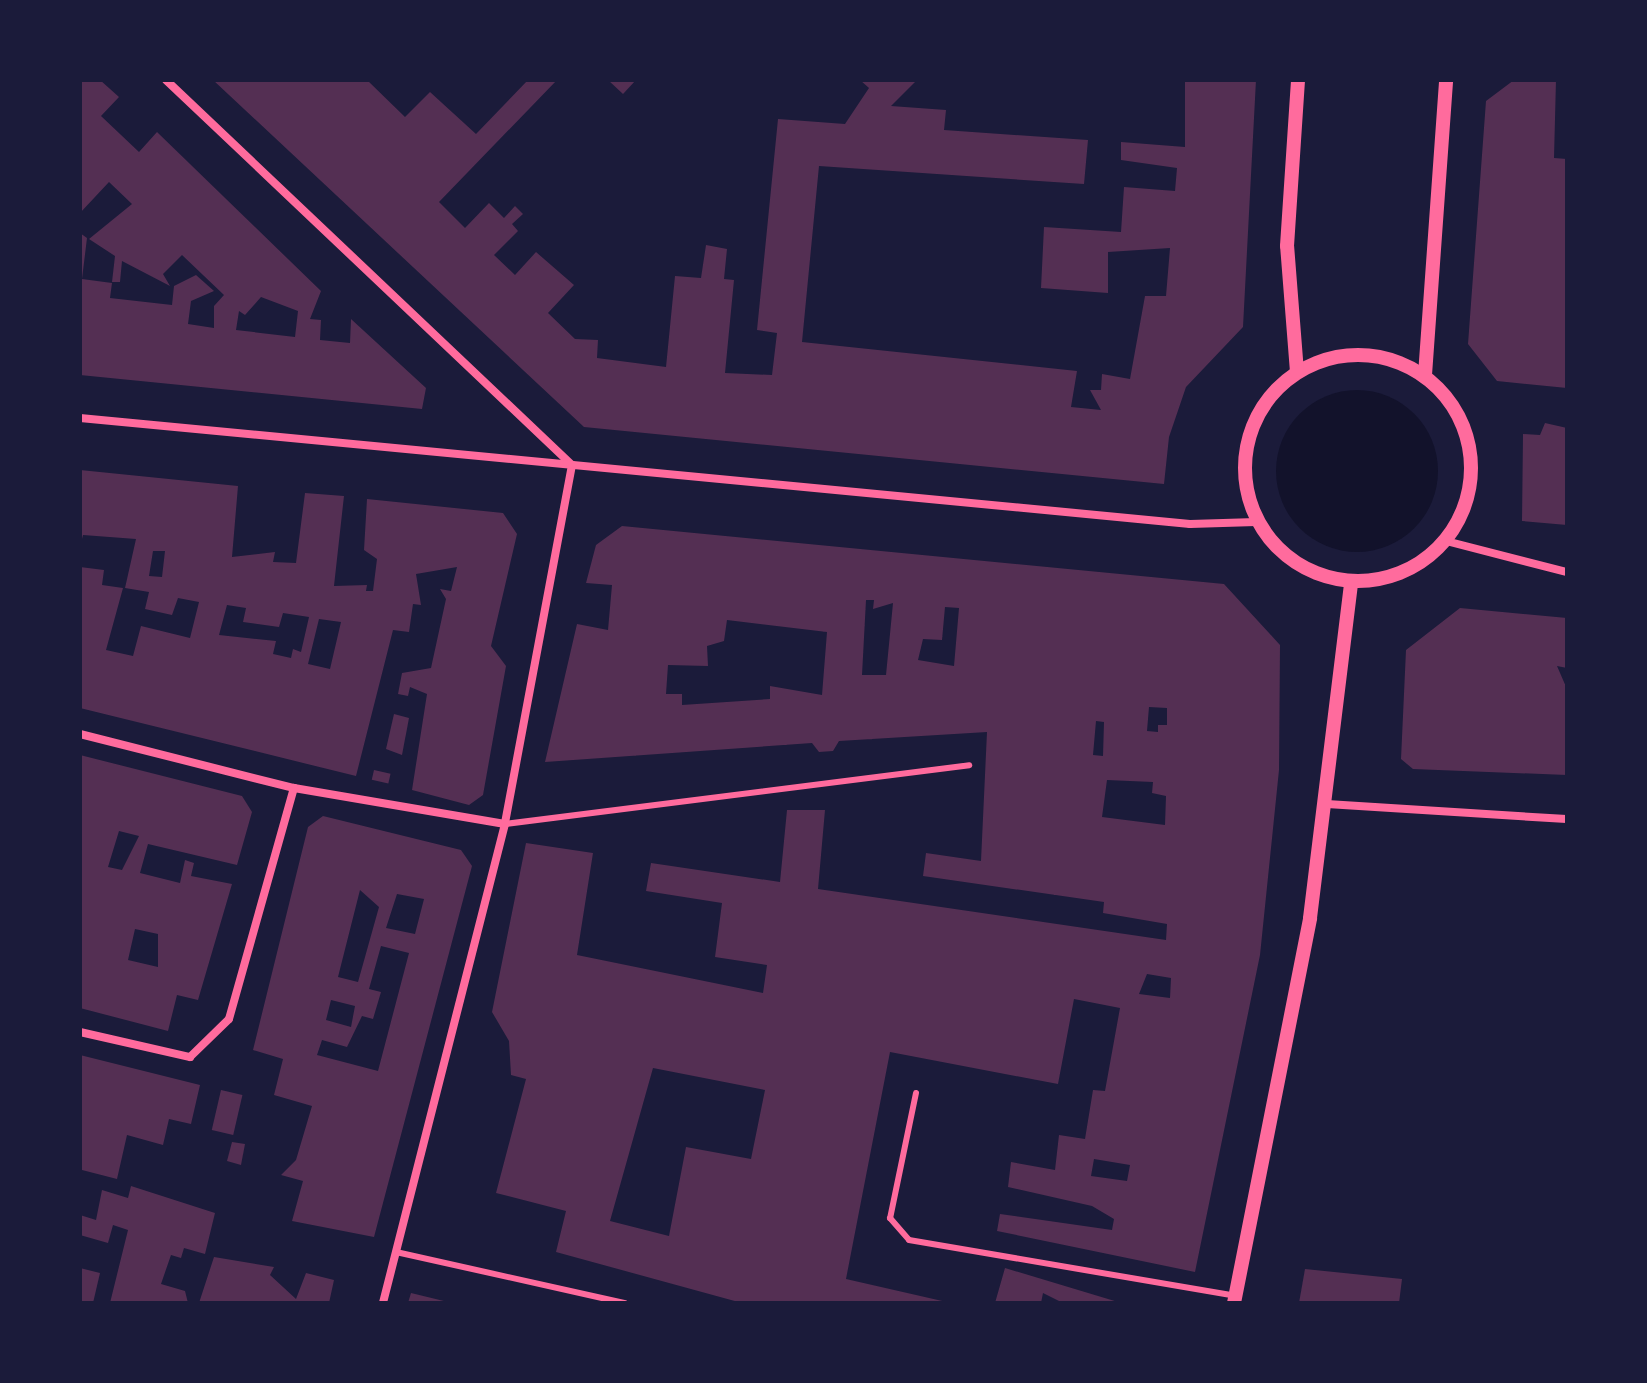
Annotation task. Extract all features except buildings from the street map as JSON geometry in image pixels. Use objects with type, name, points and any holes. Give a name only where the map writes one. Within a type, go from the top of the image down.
[{"type":"street","points":[[166,80],[572,465]]},
{"type":"street","points":[[1297,372],[1287,246],[1298,80]]},
{"type":"street","points":[[1425,375],[1446,80]]},
{"type":"street","points":[[1361,354],[1425,375],[1456,413],[1472,472],[1446,541],[1387,579],[1351,583],[1291,560],[1256,522],[1244,467],[1253,422],[1297,372],[1361,354]]},
{"type":"street","points":[[80,418],[1190,524],[1256,522]]},
{"type":"street","points":[[383,1303],[505,824],[572,465]]},
{"type":"street","points":[[1446,541],[1567,572]]},
{"type":"street","points":[[1234,1299],[1288,1048],[1327,804],[1351,583]]},
{"type":"street","points":[[80,734],[294,788],[505,824]]},
{"type":"street","points":[[80,1032],[190,1057],[229,1019],[294,788]]},
{"type":"street","points":[[1327,804],[1567,819]]},
{"type":"lane","points":[[505,824],[969,765]]},
{"type":"lane","points":[[916,1093],[890,1218],[909,1240],[1234,1299]]},
{"type":"lane","points":[[396,1252],[625,1303]]},
{"type":"shaded area","points":[[1357,390],[1388,396],[1414,414],[1432,440],[1438,471],[1432,502],[1414,528],[1388,546],[1357,552],[1326,546],[1300,528],[1282,502],[1276,471],[1282,440],[1300,414],[1326,396]]}]
